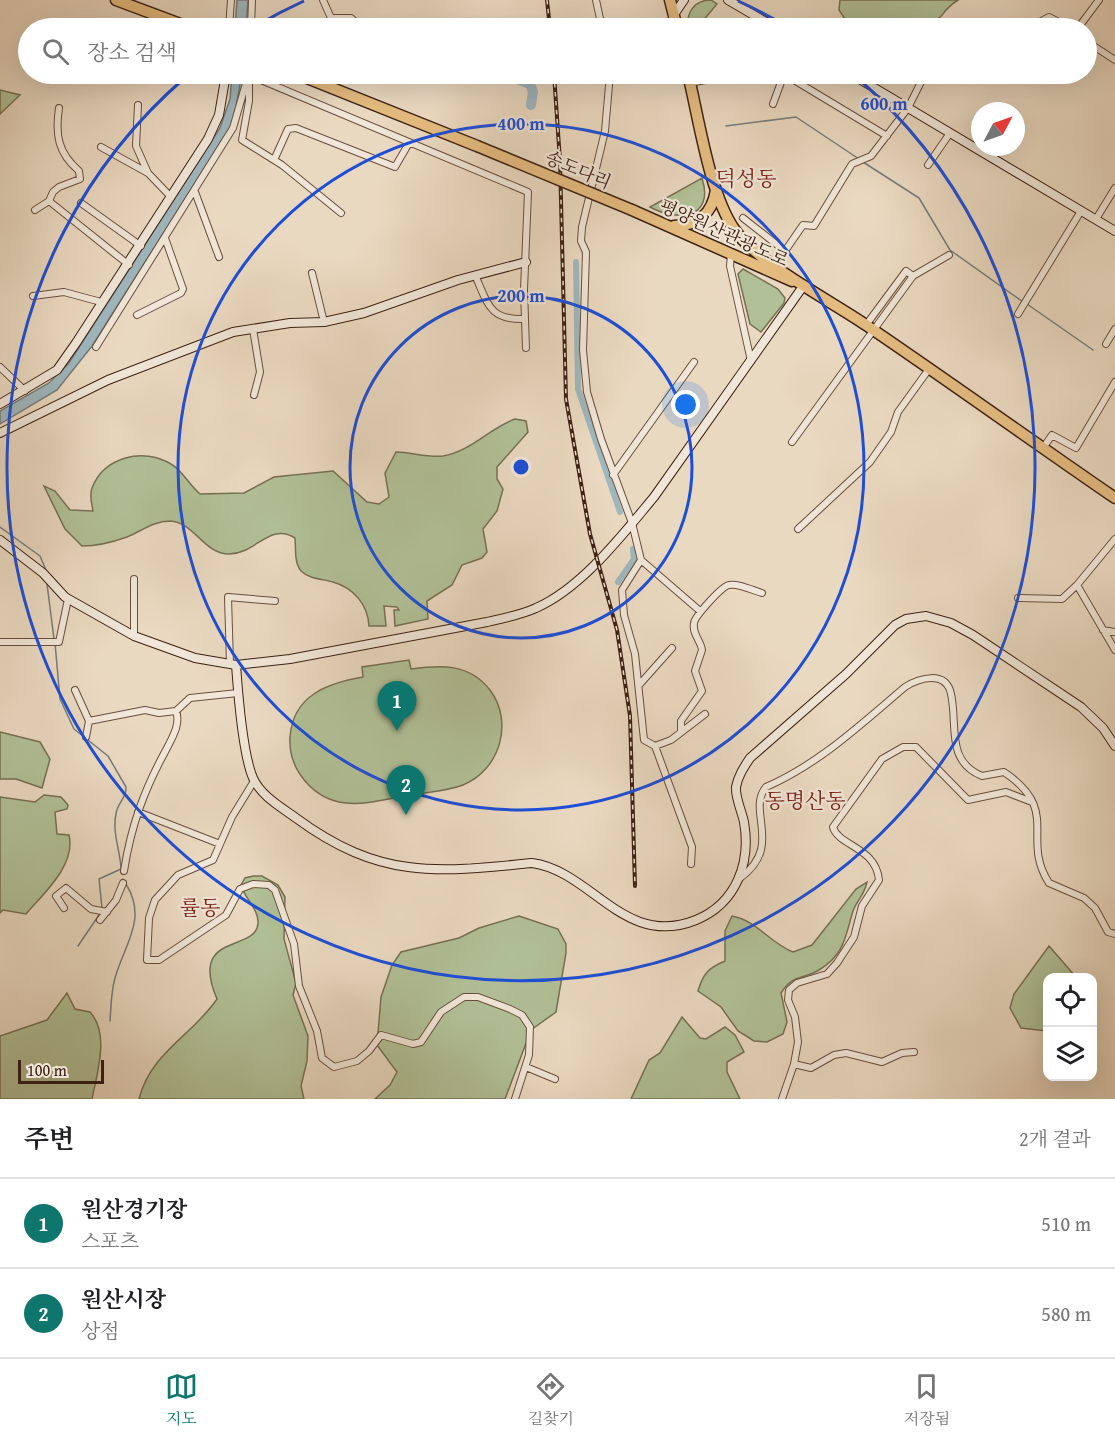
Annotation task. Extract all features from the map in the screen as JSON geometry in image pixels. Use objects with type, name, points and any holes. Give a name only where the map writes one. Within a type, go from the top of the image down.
[{"type":"highway","points":[[116,0],[164,18]]},
{"type":"highway","points":[[670,0],[674,16]]},
{"type":"highway","name":"송도다리","points":[[322,84],[632,210]]},
{"type":"highway","points":[[691,84],[717,188],[726,217],[736,232],[771,263],[869,327],[1115,498]]},
{"type":"highway","points":[[671,226],[688,225],[708,213],[717,188]]},
{"type":"highway","name":"평양원산관광도로","points":[[632,210],[731,253],[779,277],[804,285]]},
{"type":"street","points":[[230,18],[231,0]]},
{"type":"street","points":[[251,18],[252,0]]},
{"type":"street","points":[[323,0],[331,18],[351,18]]},
{"type":"street","points":[[596,0],[600,18]]},
{"type":"street","points":[[674,16],[684,0]]},
{"type":"street","points":[[728,0],[759,18]]},
{"type":"street","points":[[1086,18],[1099,0]]},
{"type":"street","points":[[1097,48],[1115,60]]},
{"type":"street","points":[[0,404],[57,370],[101,302],[129,265],[208,139],[219,115],[224,84]]},
{"type":"street","points":[[96,347],[233,129],[246,84]]},
{"type":"street","points":[[249,84],[249,101],[242,140],[273,160],[341,213]]},
{"type":"street","points":[[272,84],[528,192],[524,319],[526,348]]},
{"type":"street","points":[[609,84],[605,131],[593,172],[581,241],[586,252],[583,350],[587,392],[642,560],[700,611]]},
{"type":"street","points":[[773,104],[780,84]]},
{"type":"street","points":[[801,84],[887,136]]},
{"type":"street","points":[[868,84],[1115,231]]},
{"type":"street","points":[[743,218],[785,251],[803,225],[814,226],[852,164],[871,156],[908,108],[920,84]]},
{"type":"street","points":[[138,105],[136,146],[148,173]]},
{"type":"street","points":[[35,210],[49,201],[53,192],[76,182],[81,175],[58,146],[59,108]]},
{"type":"street","points":[[273,160],[288,129],[296,128],[395,167],[409,143]]},
{"type":"street","points":[[928,165],[950,133]]},
{"type":"street","points":[[101,147],[148,173],[171,197]]},
{"type":"street","points":[[1096,219],[1115,188]]},
{"type":"street","points":[[195,192],[219,257]]},
{"type":"street","points":[[49,201],[129,265]]},
{"type":"street","points":[[81,203],[141,246]]},
{"type":"street","points":[[1018,314],[1082,211]]},
{"type":"street","points":[[137,315],[181,293],[183,289],[165,238]]},
{"type":"street","points":[[731,253],[730,266],[751,361]]},
{"type":"street","points":[[792,442],[906,271],[913,276],[949,255]]},
{"type":"street","points":[[0,433],[129,371],[233,332],[290,323],[324,322],[364,313],[475,275],[526,262]]},
{"type":"street","points":[[312,273],[324,322]]},
{"type":"street","points":[[475,275],[494,312],[508,320],[524,319]]},
{"type":"street","points":[[0,540],[46,575],[68,599],[134,636],[165,650],[233,665],[290,659],[487,622],[537,608],[568,588],[632,524],[804,285]]},
{"type":"street","points":[[33,296],[64,291],[101,302]]},
{"type":"street","points":[[253,329],[260,372],[254,395]]},
{"type":"street","points":[[1106,344],[1115,329]]},
{"type":"street","points":[[614,475],[694,362]]},
{"type":"street","points":[[0,367],[25,391]]},
{"type":"street","points":[[798,529],[870,462],[891,432],[898,412],[929,369]]},
{"type":"street","points":[[1043,448],[1052,435],[1076,448],[1115,382]]},
{"type":"street","points":[[1018,598],[1062,599],[1077,585],[1115,540]]},
{"type":"street","points":[[642,560],[622,590],[624,615],[635,654],[644,740],[655,746],[692,847],[691,864]]},
{"type":"street","points":[[134,579],[134,636]]},
{"type":"street","points":[[681,731],[681,721],[702,691],[695,671],[702,650],[694,629],[694,622],[700,611],[724,586],[730,584],[762,593]]},
{"type":"street","points":[[1077,585],[1115,650]]},
{"type":"street","points":[[275,602],[228,597],[233,665],[254,781],[272,801],[313,831],[350,850],[411,869],[431,870],[532,862],[544,864],[574,881],[618,912],[654,925],[682,924],[703,917],[726,899],[740,878],[750,870],[761,851],[764,833],[759,800],[766,788],[794,776],[834,747],[915,681],[932,677],[940,680],[951,691],[955,747],[967,766],[982,776],[1004,772],[1025,790],[1033,803],[1039,822],[1037,860],[1041,871],[1052,886],[1084,898],[1095,908],[1108,932],[1115,934]]},
{"type":"street","points":[[1,644],[59,642],[68,599]]},
{"type":"street","points":[[740,878],[747,849],[736,788],[750,758],[846,674],[895,625],[906,619],[926,616],[939,618],[973,635],[1081,707],[1103,728],[1115,746]]},
{"type":"street","points":[[1103,630],[1115,632]]},
{"type":"street","points":[[639,686],[672,648]]},
{"type":"street","points":[[75,690],[89,721],[86,737]]},
{"type":"street","points":[[89,721],[145,710],[159,713],[176,711],[190,698],[238,693]]},
{"type":"street","points":[[124,871],[128,838],[149,781],[172,737],[178,717],[176,711]]},
{"type":"street","points":[[655,746],[670,740],[705,714]]},
{"type":"street","points":[[782,1099],[794,1065],[797,1031],[795,1017],[788,1000],[789,990],[797,983],[827,974],[837,963],[854,937],[862,906],[879,880],[870,860],[855,845],[837,836],[833,827],[882,759],[903,747],[916,747],[968,800],[1006,792],[1033,803]]},
{"type":"street","points":[[254,781],[211,862],[178,875],[155,900],[149,918],[147,960],[159,960],[226,915],[240,889],[253,884],[269,885],[275,890],[284,921],[292,938],[299,986],[315,1023],[322,1058],[327,1064],[334,1067],[357,1061],[369,1051],[381,1035],[412,1044],[421,1042],[444,1009],[458,999],[472,996],[506,1007],[525,1019],[531,1035],[526,1067],[515,1099]]},
{"type":"street","points":[[138,812],[220,844]]},
{"type":"street","points":[[100,920],[103,912],[120,893],[123,883]]},
{"type":"street","points":[[64,908],[56,896],[66,888],[87,907],[103,912]]},
{"type":"street","points":[[794,1065],[817,1067],[834,1055],[846,1053],[882,1062],[902,1053],[914,1052]]},
{"type":"street","points":[[526,1067],[555,1079]]},
{"type":"green space","points":[[711,0],[717,4],[705,18],[688,18],[692,8]]},
{"type":"green space","points":[[840,0],[958,0],[938,18],[844,18],[839,10]]},
{"type":"green space","points":[[0,90],[20,95],[0,114]]},
{"type":"green space","points":[[702,178],[705,192],[703,202],[691,213],[671,215],[650,207]]},
{"type":"green space","points":[[743,269],[778,289],[785,298],[784,303],[761,332],[750,324],[738,274]]},
{"type":"green space","points":[[515,419],[526,421],[528,432],[497,467],[497,479],[503,489],[497,511],[483,529],[487,552],[482,558],[462,565],[452,585],[427,601],[428,619],[395,626],[394,610],[399,610],[397,607],[384,606],[386,626],[369,626],[363,604],[347,588],[304,574],[296,560],[295,538],[286,534],[270,536],[239,553],[229,554],[213,549],[186,527],[164,521],[116,541],[82,546],[65,529],[44,486],[55,491],[70,510],[93,511],[92,488],[105,469],[125,458],[149,456],[171,464],[200,494],[244,493],[274,477],[333,471],[367,502],[379,504],[389,497],[385,473],[396,452],[443,456],[463,449]]},
{"type":"green space","points":[[409,660],[411,669],[444,667],[464,670],[482,681],[490,690],[501,716],[502,730],[494,757],[486,768],[476,778],[463,785],[442,791],[368,802],[334,801],[314,790],[298,772],[291,749],[290,737],[293,723],[305,701],[337,683],[363,677],[362,667]]},
{"type":"green space","points":[[0,732],[40,742],[50,759],[42,788],[16,779],[0,779]]},
{"type":"green space","points":[[44,795],[61,797],[68,805],[67,809],[55,812],[57,834],[69,835],[68,857],[57,878],[26,914],[3,910],[0,913],[0,797],[35,802]]},
{"type":"green space","points":[[262,876],[278,885],[285,897],[284,939],[296,983],[293,995],[308,1036],[307,1061],[301,1086],[304,1099],[139,1099],[145,1083],[163,1056],[217,999],[210,977],[211,963],[217,953],[255,932],[258,918],[241,885],[245,878]]},
{"type":"green space","points":[[867,882],[853,911],[843,944],[834,958],[819,970],[790,983],[781,993],[787,1022],[783,1034],[767,1042],[754,1041],[738,1031],[721,1007],[698,991],[707,972],[725,961],[725,931],[732,916],[749,922],[793,952],[812,945],[856,889]]},
{"type":"green space","points":[[519,916],[558,929],[566,944],[566,953],[556,1012],[531,1030],[505,1099],[375,1099],[390,1085],[397,1072],[377,1045],[381,997],[392,965],[401,952],[459,938],[479,928]]},
{"type":"green space","points":[[1049,946],[1073,973],[1043,973],[1043,1031],[1021,1028],[1010,1008],[1014,994]]},
{"type":"green space","points":[[67,993],[75,1009],[90,1012],[99,1031],[101,1042],[99,1066],[92,1099],[0,1099],[0,1036],[47,1020]]},
{"type":"green space","points":[[682,1017],[700,1038],[706,1039],[725,1027],[735,1035],[744,1052],[727,1062],[727,1072],[740,1099],[631,1099],[649,1060],[660,1053]]},
{"type":"water","points":[[237,0],[248,0],[247,18],[236,18]]},
{"type":"water","points":[[231,84],[240,84],[233,123],[92,346],[57,390],[0,424],[0,411],[49,383],[69,363],[220,128],[230,99]]},
{"type":"waterway","points":[[530,84],[533,92],[531,105]]},
{"type":"waterway","points":[[726,126],[796,117],[859,159]]},
{"type":"waterway","points":[[863,162],[919,198],[950,250],[1023,302]]},
{"type":"waterway","points":[[576,262],[578,389],[620,512]]},
{"type":"waterway","points":[[1027,304],[1093,350]]},
{"type":"waterway","points":[[0,527],[40,556],[46,570]]},
{"type":"waterway","points":[[618,582],[634,559],[633,549]]},
{"type":"waterway","points":[[47,584],[54,639]]},
{"type":"waterway","points":[[55,643],[60,699],[74,729],[108,756],[126,787],[115,821],[121,868]]},
{"type":"waterway","points":[[102,908],[99,879],[121,869]]},
{"type":"waterway","points":[[110,1021],[114,983],[135,920],[135,909],[126,884]]},
{"type":"waterway","points":[[78,946],[101,912]]},
{"type":"railway","points":[[547,0],[549,18]]},
{"type":"railway","points":[[555,84],[560,161],[566,399],[590,534],[617,630],[630,716],[635,886]]},
{"type":"place","name":"원산경기장","points":[[397,731]]},
{"type":"place","name":"원산시장","points":[[406,815]]},
{"type":"district","name":"덕성동","points":[[746,179]]},
{"type":"district","name":"동명산동","points":[[805,801]]},
{"type":"district","name":"률동","points":[[200,908]]}]
